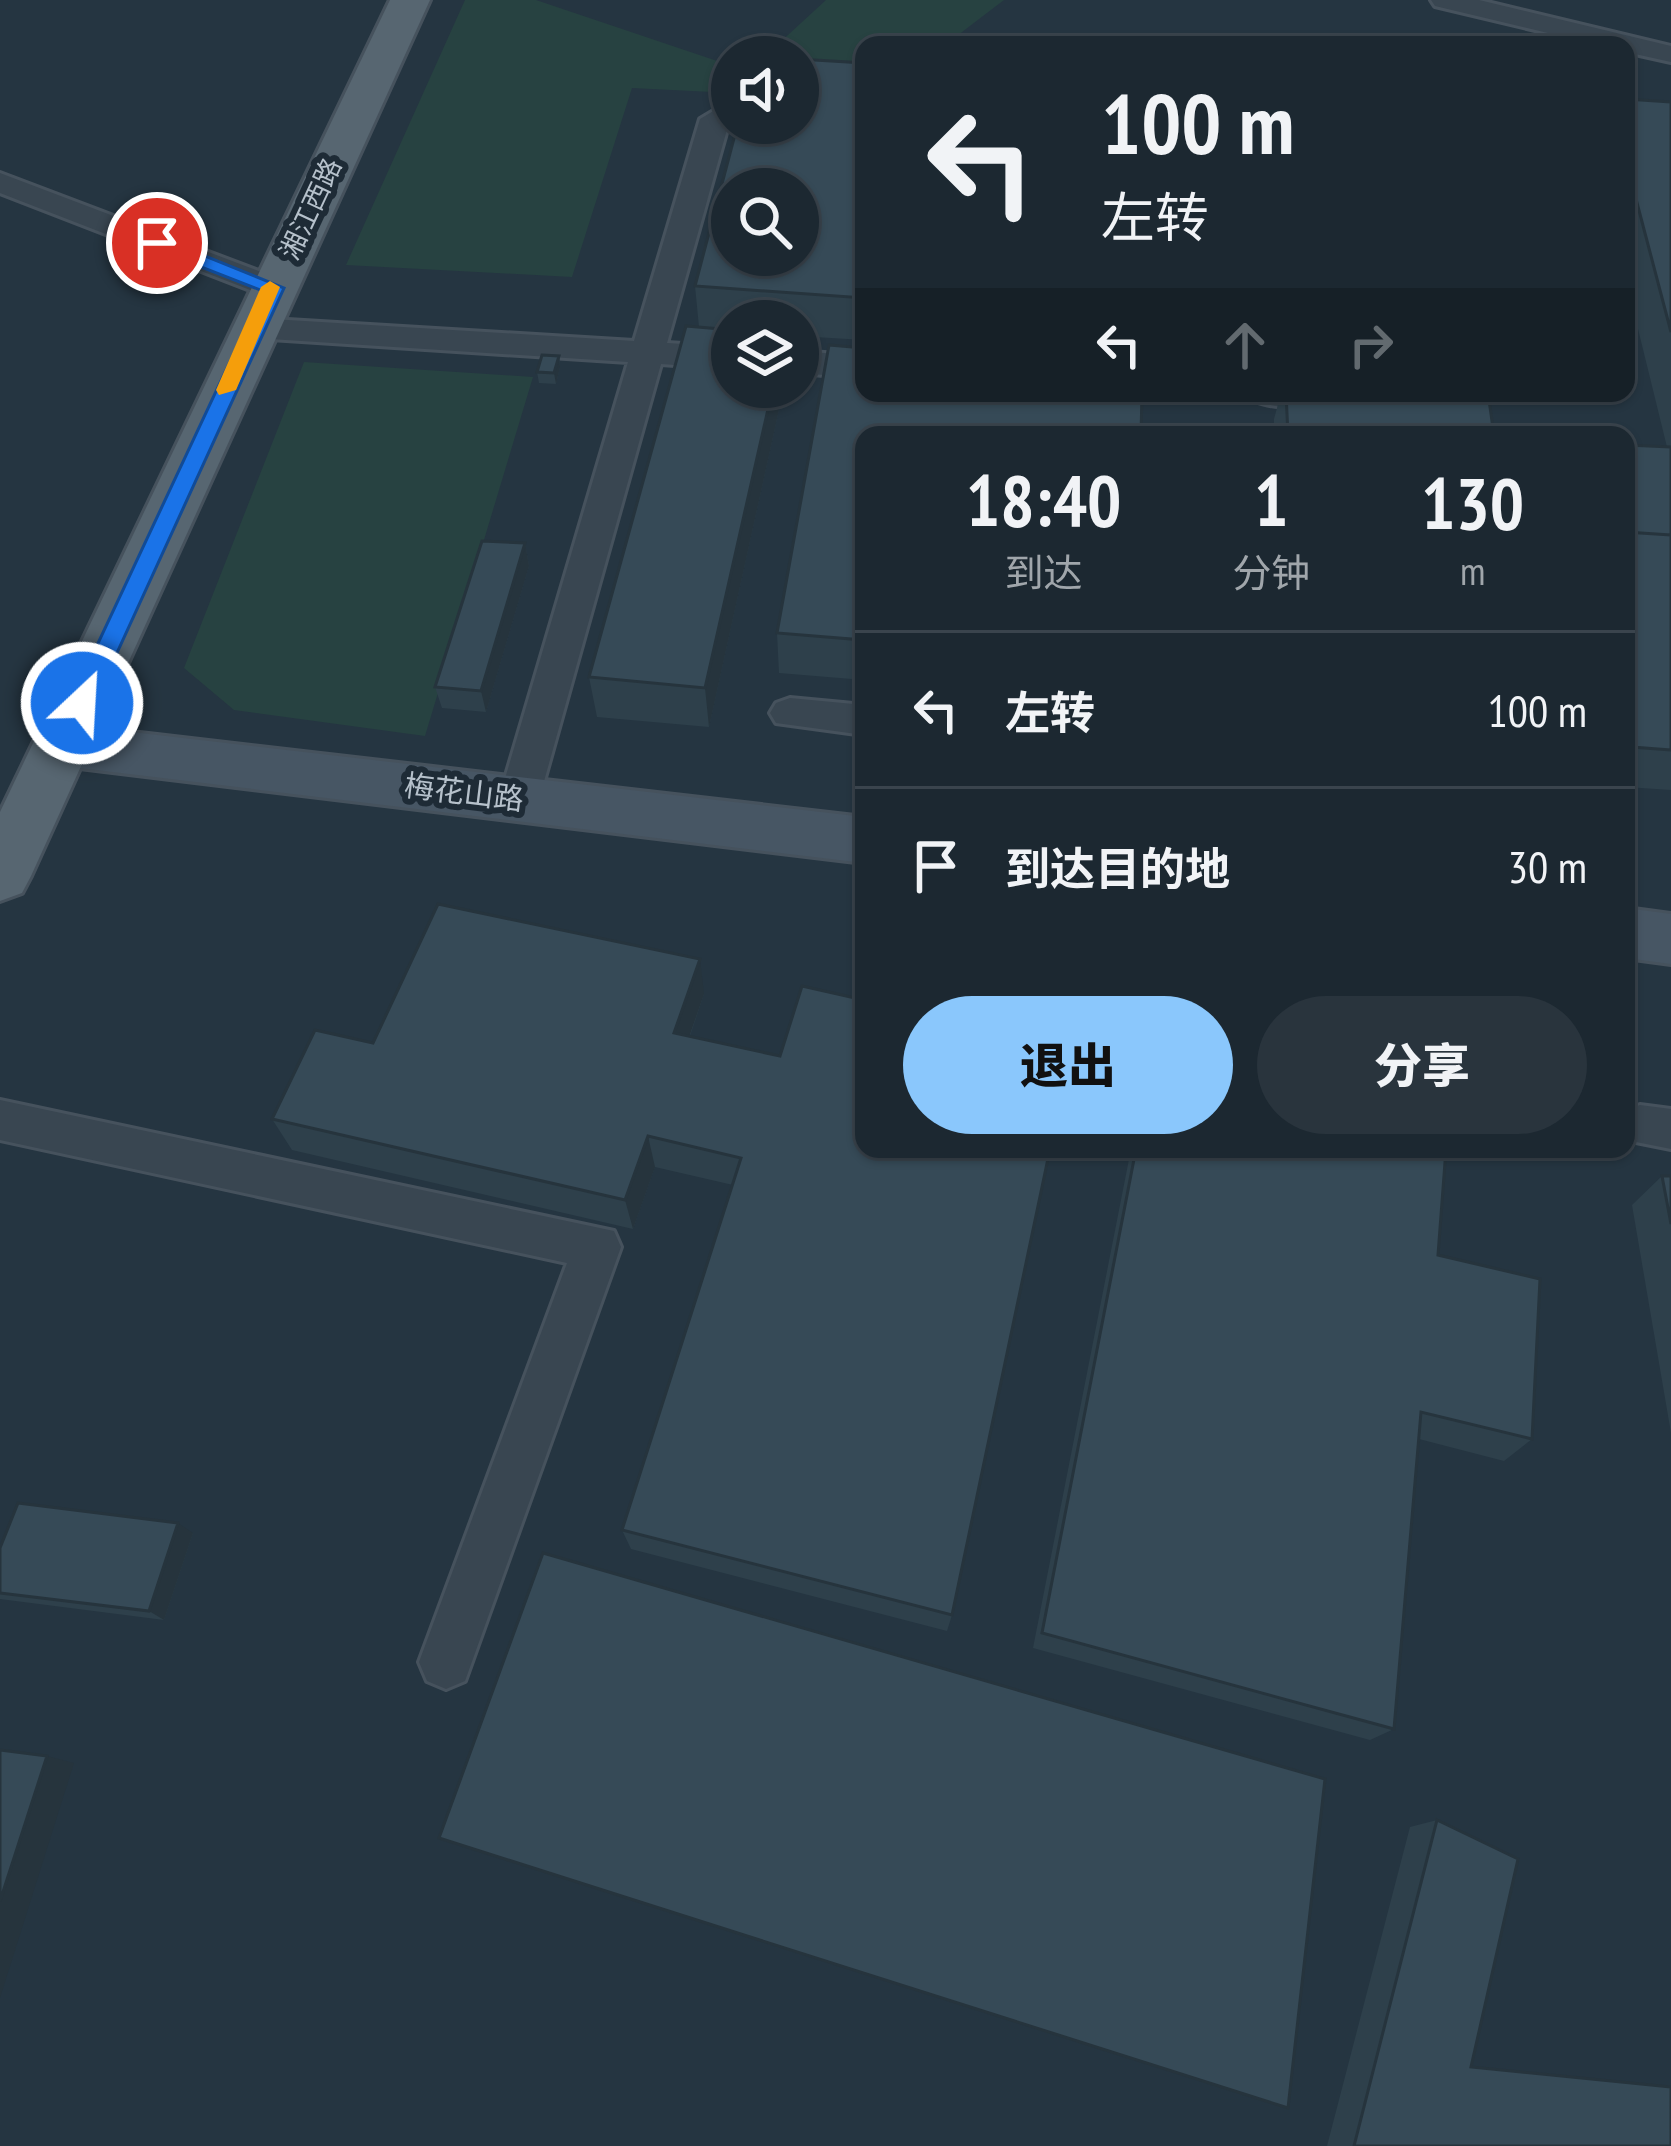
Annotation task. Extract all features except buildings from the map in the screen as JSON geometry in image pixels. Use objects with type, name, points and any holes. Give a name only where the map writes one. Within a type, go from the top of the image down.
[{"type":"main road","name":"湘江西路","points":[[0,876],[410,0]]},
{"type":"street","points":[[1445,0],[1596,36]]},
{"type":"street","points":[[1635,45],[1671,54]]},
{"type":"street","points":[[519,799],[711,137]]},
{"type":"street","points":[[0,182],[264,308],[711,357]]},
{"type":"street","points":[[819,364],[855,366]]},
{"type":"street","points":[[790,713],[855,719]]},
{"type":"street","name":"梅花山路","points":[[63,745],[855,839]]},
{"type":"street","points":[[1635,934],[1671,939]]},
{"type":"street","points":[[0,1120],[597,1247],[446,1662]]},
{"type":"green space","points":[[465,0],[536,0],[711,59],[711,92],[632,88],[572,277],[346,265]]},
{"type":"green space","points":[[826,0],[1004,0],[957,36],[855,36],[855,99],[819,97],[819,36],[787,36]]},
{"type":"green space","points":[[304,362],[533,377],[425,736],[234,710],[184,668]]},
{"type":"slow traffic","points":[[226,390],[274,288],[270,287]]},
{"type":"route","points":[[82,703],[274,288],[157,243]]}]
